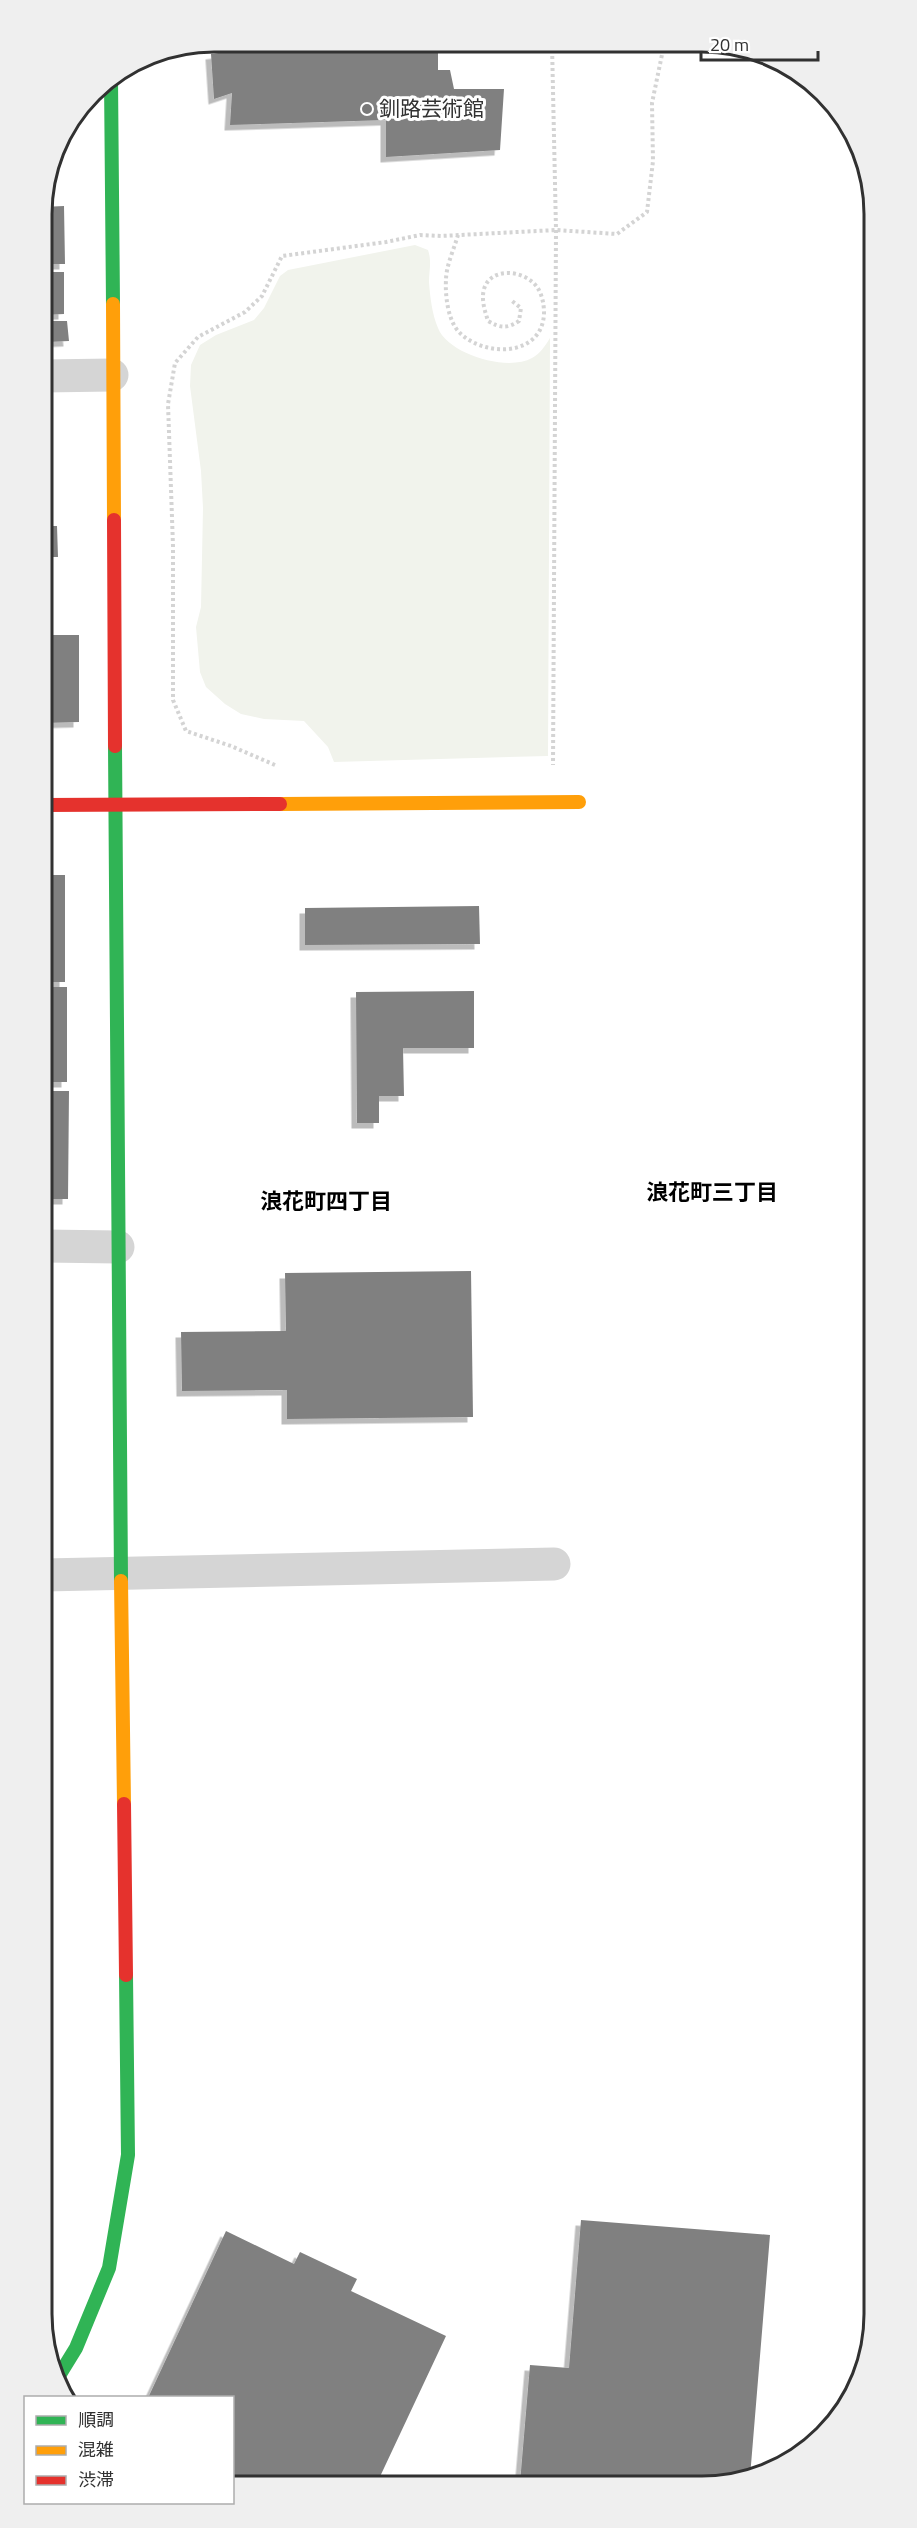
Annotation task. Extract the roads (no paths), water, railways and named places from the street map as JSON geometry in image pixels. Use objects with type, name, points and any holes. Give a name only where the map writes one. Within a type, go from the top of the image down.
[{"type":"street","points":[[63,2369],[76,2348],[110,2268],[128,2155],[118,1247],[111,91]]},
{"type":"street","points":[[53,376],[112,375]]},
{"type":"street","points":[[53,805],[579,802]]},
{"type":"street","points":[[53,1246],[118,1247]]},
{"type":"street","points":[[52,1575],[554,1564]]},
{"type":"place","name":"釧路芸術館","points":[[367,109]]},
{"type":"district","name":"浪花町三丁目","points":[[712,1192]]},
{"type":"district","name":"浪花町四丁目","points":[[326,1201]]}]
